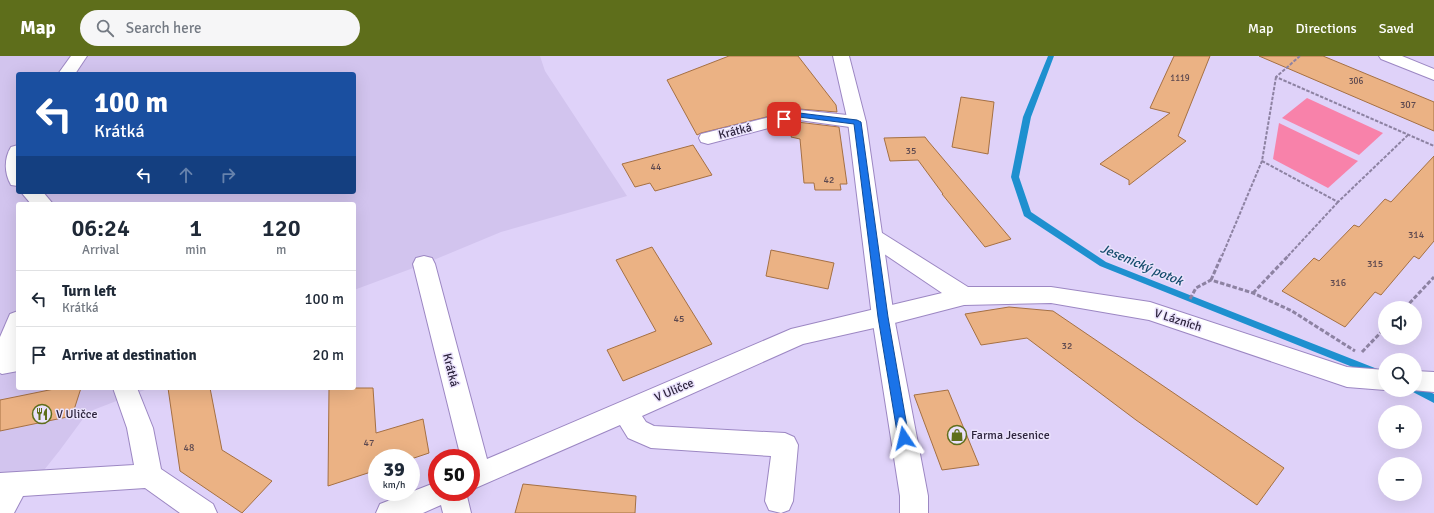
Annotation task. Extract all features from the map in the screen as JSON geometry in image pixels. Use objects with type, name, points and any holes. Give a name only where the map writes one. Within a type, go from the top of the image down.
[{"type":"street","points":[[67,72],[79,56]]},
{"type":"street","points":[[841,56],[857,122],[883,317],[919,507]]},
{"type":"street","points":[[1387,56],[1434,74]]},
{"type":"street","name":"Krátká","points":[[708,138],[799,115],[857,122]]},
{"type":"street","points":[[33,194],[41,202]]},
{"type":"street","points":[[872,236],[964,296]]},
{"type":"street","name":"Krátká","points":[[424,264],[468,449]]},
{"type":"street","name":"V Lázních","points":[[883,317],[964,296],[1051,295],[1150,311],[1347,377],[1378,379]]},
{"type":"street","name":"V Uličce","points":[[480,473],[799,336],[883,317]]},
{"type":"street","points":[[16,326],[2,364],[16,362]]},
{"type":"street","points":[[1422,381],[1434,382]]},
{"type":"street","points":[[127,390],[140,428],[149,476]]},
{"type":"street","points":[[625,411],[637,430],[651,437],[785,445],[779,501]]},
{"type":"street","points":[[0,512],[8,484],[149,476],[203,513]]},
{"type":"street","points":[[390,513],[428,498]]},
{"type":"street","points":[[454,501],[457,513]]},
{"type":"path","points":[[1188,303],[1196,288],[1211,280],[1243,209],[1262,162],[1276,77],[1300,56]]},
{"type":"path","points":[[1276,77],[1434,146]]},
{"type":"path","points":[[1253,292],[1338,202],[1408,135]]},
{"type":"path","points":[[1262,162],[1338,202]]},
{"type":"path","points":[[1412,301],[1434,277]]},
{"type":"path","points":[[1211,280],[1253,292],[1292,311],[1367,358]]},
{"type":"path","points":[[1361,354],[1378,336]]},
{"type":"shaded area","points":[[0,56],[540,56],[545,71],[627,196],[501,232],[424,264],[356,289],[356,202],[16,202],[16,390],[145,390],[88,412],[14,508],[0,513]]},
{"type":"shaded area","points":[[1307,98],[1383,133],[1359,155],[1282,118]]},
{"type":"shaded area","points":[[1279,123],[1358,161],[1328,188],[1273,159]]},
{"type":"building","points":[[729,56],[798,56],[836,105],[837,112],[799,109],[697,135],[667,80]]},
{"type":"building","points":[[1174,56],[1210,56],[1178,136],[1186,141],[1129,185],[1129,180],[1100,164],[1170,113],[1150,108]]},
{"type":"building","points":[[1259,56],[1323,56],[1434,102],[1434,131]]},
{"type":"building","points":[[961,97],[994,102],[988,154],[952,147]]},
{"type":"building","points":[[797,122],[839,127],[847,184],[840,184],[841,190],[815,190],[814,183],[804,183],[800,139],[791,137]]},
{"type":"building","points":[[925,137],[1011,239],[985,247],[942,194],[918,160],[890,161],[884,138]]},
{"type":"building","points":[[693,145],[712,175],[655,191],[650,183],[635,187],[622,164]]},
{"type":"building","points":[[1434,156],[1434,241],[1419,259],[1414,256],[1381,295],[1375,292],[1345,327],[1282,291],[1314,258],[1319,261],[1354,225],[1359,227],[1385,199],[1391,202]]},
{"type":"building","points":[[652,247],[712,344],[623,381],[607,350],[656,331],[616,260]]},
{"type":"building","points":[[771,250],[834,263],[828,289],[766,276]]},
{"type":"building","points":[[1009,307],[1053,311],[1284,468],[1257,505],[1136,420],[1027,338],[981,345],[965,314]]},
{"type":"building","points":[[356,388],[373,388],[376,433],[423,419],[428,453],[420,456],[420,449],[368,449],[368,473],[328,486],[329,390],[356,390]]},
{"type":"building","points":[[49,390],[80,390],[72,416],[0,431],[0,400]]},
{"type":"building","points":[[168,390],[210,390],[222,450],[272,481],[242,513],[180,471]]},
{"type":"building","points":[[948,390],[979,465],[942,470],[914,395]]},
{"type":"building","points":[[523,484],[636,496],[635,513],[515,513]]},
{"type":"waterway","name":"Jesenický potok","points":[[1051,56],[1027,117],[1015,177],[1027,214],[1103,264],[1378,373]]},
{"type":"waterway","name":"Jesenický potok","points":[[1422,392],[1434,399]]},
{"type":"place","name":"V Uličce","points":[[42,414]]},
{"type":"place","name":"Farma Jesenice","points":[[957,435]]},
{"type":"route","points":[[784,119],[799,115],[857,122],[883,317],[904,438]]}]
